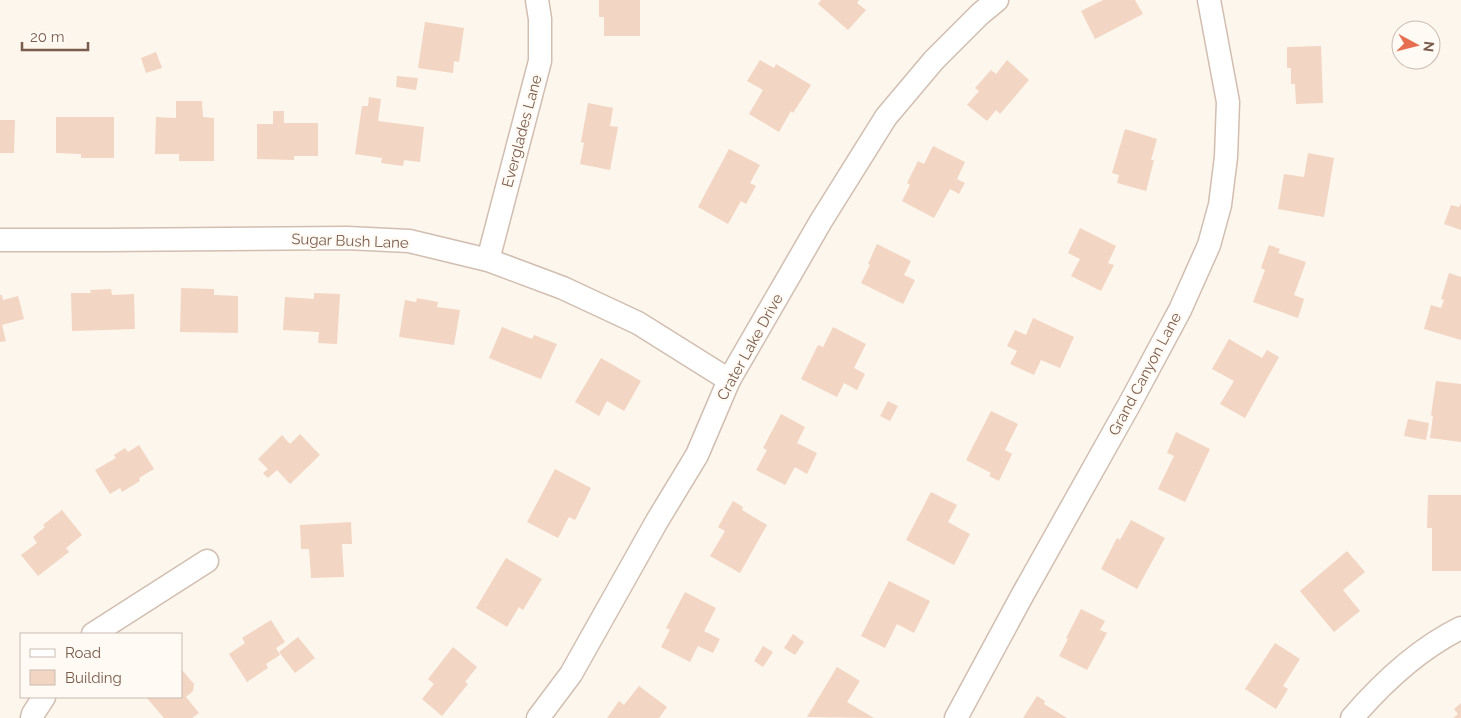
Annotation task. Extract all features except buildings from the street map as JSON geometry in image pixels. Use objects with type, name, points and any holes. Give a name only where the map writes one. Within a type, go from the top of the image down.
[{"type":"street","name":"Everglades Lane","points":[[488,260],[540,61],[540,18],[537,0]]},
{"type":"street","name":"Crater Lake Drive","points":[[538,718],[571,674],[657,521],[697,455],[729,380],[821,221],[886,117],[934,60],[996,0]]},
{"type":"street","name":"Grand Canyon Lane","points":[[956,718],[1180,310],[1209,245],[1220,205],[1226,157],[1228,102],[1209,0]]},
{"type":"street","name":"Sugar Bush Lane","points":[[0,240],[346,238],[409,241],[488,260],[563,288],[638,323],[729,380]]},
{"type":"street","points":[[95,633],[206,561]]},
{"type":"street","points":[[1352,718],[1374,693],[1410,660],[1461,628]]},
{"type":"street","points":[[32,718],[43,698]]}]
